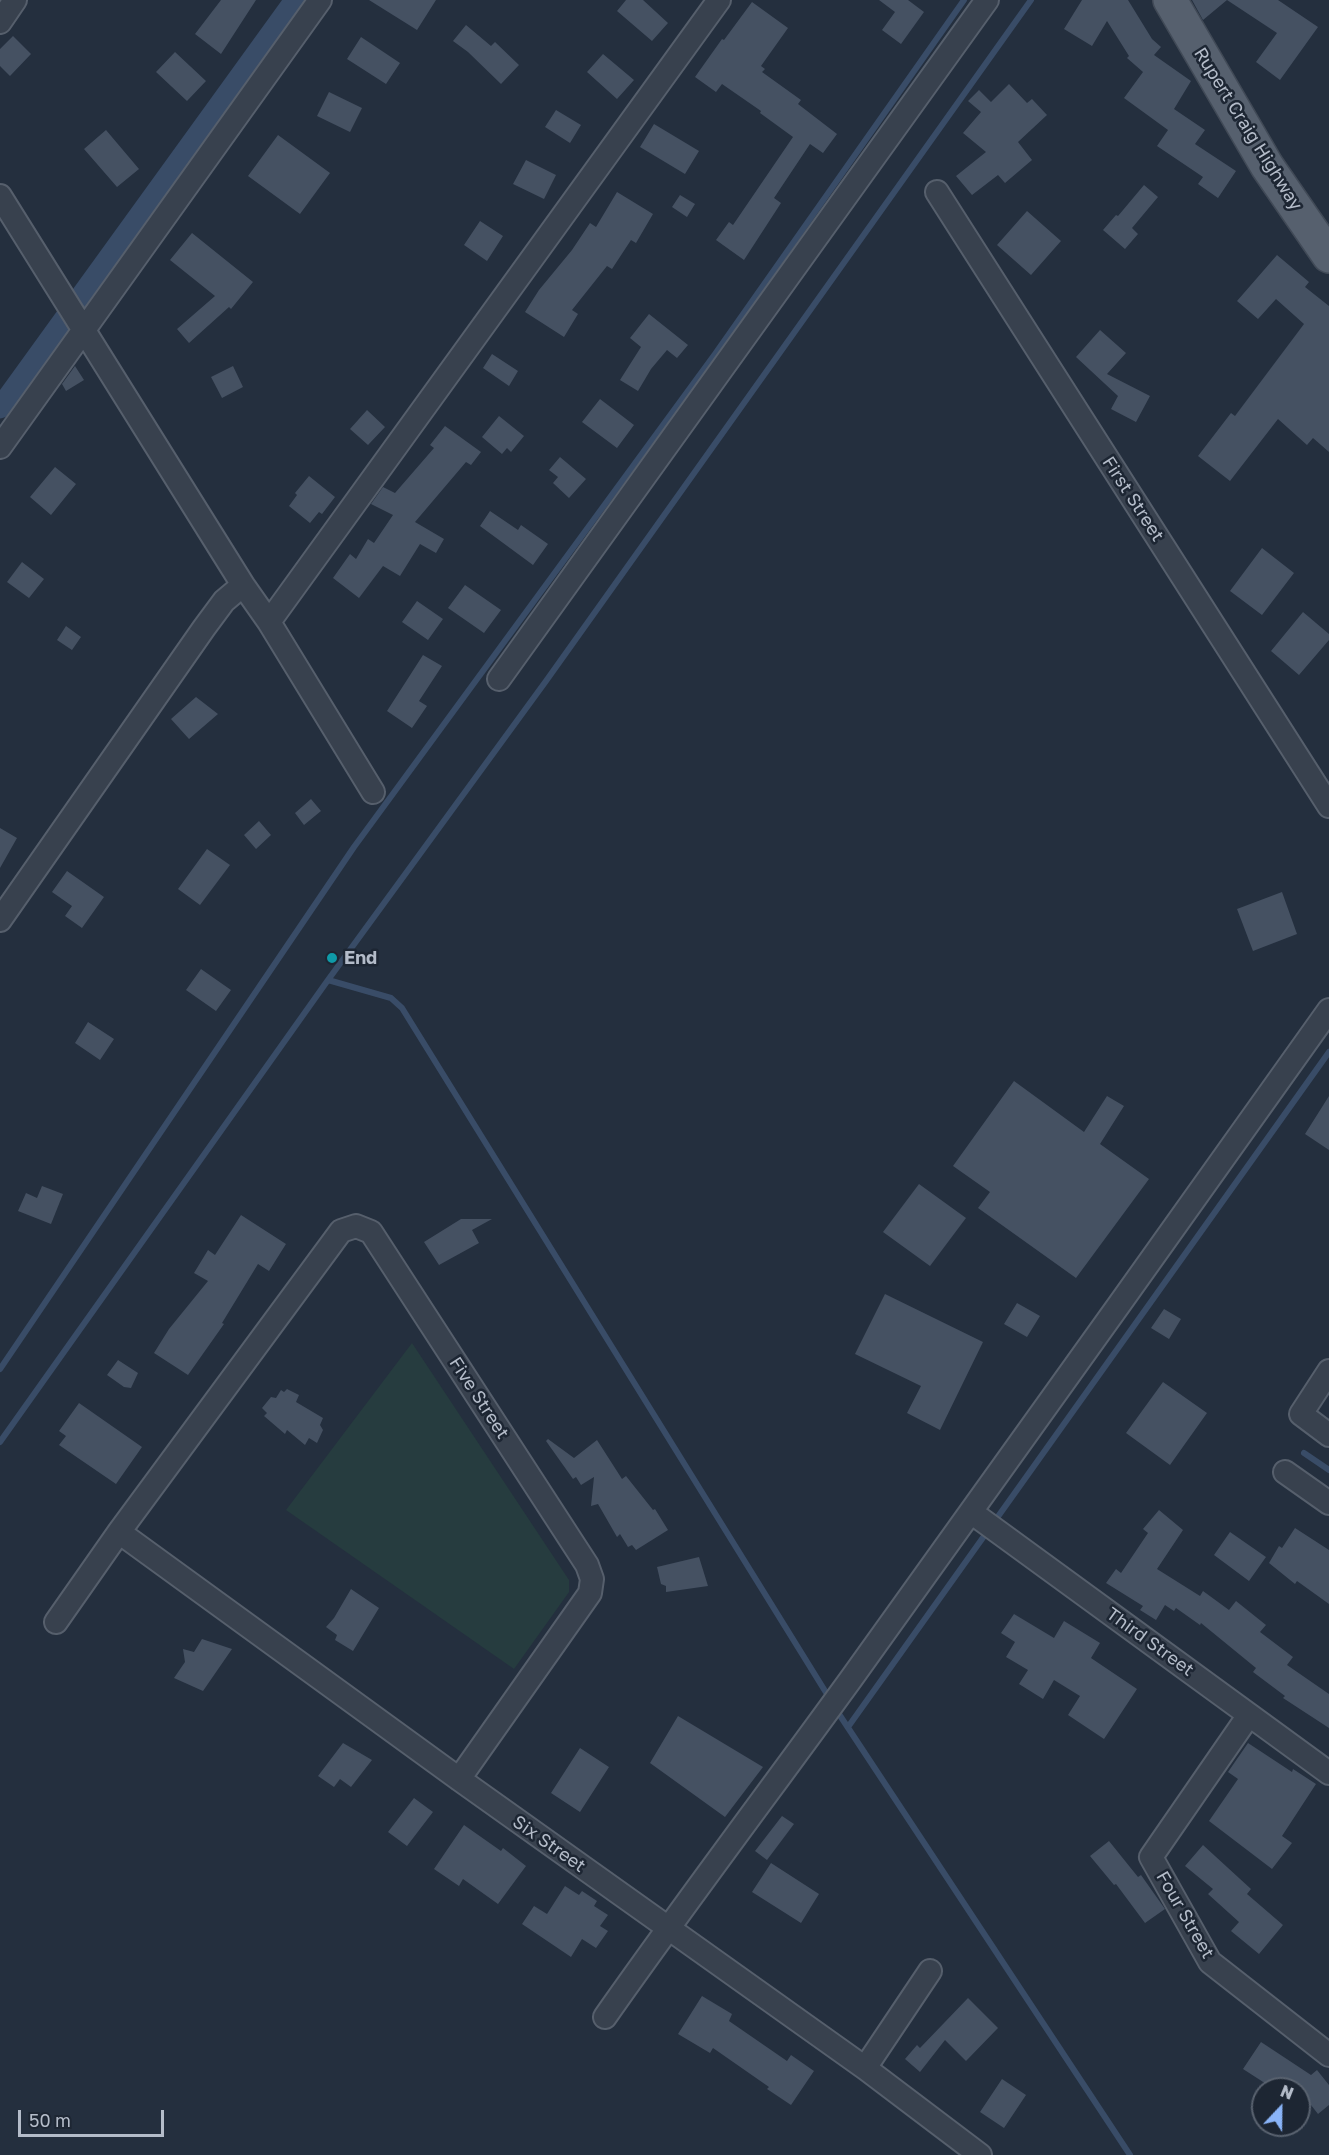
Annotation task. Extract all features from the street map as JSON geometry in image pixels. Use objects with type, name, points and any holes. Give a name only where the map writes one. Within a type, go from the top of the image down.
[{"type":"main road","name":"Rupert Craig Highway","points":[[1170,0],[1267,166],[1329,256]]},
{"type":"street","points":[[0,22],[15,0]]},
{"type":"street","points":[[0,447],[320,0]]},
{"type":"street","points":[[268,622],[718,0]]},
{"type":"street","points":[[499,679],[987,0]]},
{"type":"street","name":"First Street","points":[[937,192],[1329,806]]},
{"type":"street","points":[[0,196],[373,792]]},
{"type":"street","points":[[0,920],[204,628],[224,601],[243,585]]},
{"type":"street","points":[[605,2017],[823,1718],[1329,1010]]},
{"type":"street","name":"Five Street","points":[[119,1532],[341,1231],[356,1226],[371,1232],[587,1565],[592,1579],[590,1593],[459,1779]]},
{"type":"street","points":[[1329,1371],[1301,1414],[1329,1435]]},
{"type":"street","points":[[1285,1472],[1329,1503]]},
{"type":"street","name":"Third Street","points":[[971,1512],[1329,1773]]},
{"type":"street","points":[[56,1622],[119,1532]]},
{"type":"street","name":"Six Street","points":[[119,1532],[459,1779],[865,2068],[980,2155]]},
{"type":"street","name":"Four Street","points":[[1249,1715],[1151,1857],[1210,1962],[1329,2055]]},
{"type":"street","points":[[865,2068],[930,1971]]},
{"type":"green space","points":[[412,1343],[569,1580],[569,1592],[514,1669],[286,1510]]},
{"type":"building","points":[[221,0],[256,0],[221,54],[195,34]]},
{"type":"building","points":[[369,0],[436,0],[417,30]]},
{"type":"building","points":[[626,0],[643,0],[668,23],[652,41],[617,11]]},
{"type":"building","points":[[879,0],[908,0],[924,12],[901,44],[882,30],[895,12]]},
{"type":"building","points":[[1082,0],[1128,0],[1152,39],[1161,47],[1154,55],[1191,81],[1174,109],[1205,130],[1195,144],[1236,171],[1218,198],[1198,184],[1203,177],[1157,146],[1168,130],[1124,98],[1143,72],[1127,58],[1129,56],[1107,21],[1092,46],[1064,29]]},
{"type":"building","points":[[1192,0],[1227,0],[1203,20]]},
{"type":"building","points":[[1227,0],[1278,0],[1318,27],[1280,80],[1256,62],[1277,33]]},
{"type":"building","points":[[752,2],[788,28],[761,66],[765,69],[762,72],[801,100],[798,104],[837,134],[823,153],[810,144],[774,198],[781,203],[744,260],[716,240],[729,222],[733,225],[793,137],[722,84],[716,92],[695,77]]},
{"type":"building","points":[[466,25],[491,46],[495,42],[519,65],[501,84],[468,52],[453,41]]},
{"type":"building","points":[[13,36],[31,54],[10,76],[0,66],[0,49]]},
{"type":"building","points":[[361,37],[400,63],[386,84],[347,59]]},
{"type":"building","points":[[175,52],[206,81],[187,101],[156,72]]},
{"type":"building","points":[[603,54],[634,80],[617,99],[587,72]]},
{"type":"building","points":[[1009,84],[1027,103],[1032,99],[1047,115],[1018,142],[1032,160],[1005,183],[998,175],[972,195],[956,176],[986,152],[963,133],[981,112],[968,101],[979,90],[991,102]]},
{"type":"building","points":[[329,92],[362,108],[350,132],[317,116]]},
{"type":"building","points":[[556,110],[581,125],[570,143],[545,127]]},
{"type":"building","points":[[654,124],[699,151],[685,174],[640,147]]},
{"type":"building","points":[[106,130],[139,169],[117,187],[84,149]]},
{"type":"building","points":[[278,135],[330,173],[300,214],[248,176]]},
{"type":"building","points":[[526,160],[556,175],[544,199],[513,184]]},
{"type":"building","points":[[1144,185],[1158,197],[1132,228],[1138,234],[1125,249],[1103,230]]},
{"type":"building","points":[[617,192],[653,214],[636,243],[631,240],[612,269],[607,266],[572,310],[578,314],[564,337],[525,312],[590,223],[596,227]]},
{"type":"building","points":[[680,195],[695,204],[687,217],[672,207]]},
{"type":"building","points":[[1027,211],[1061,241],[1031,275],[997,245]]},
{"type":"building","points":[[480,221],[503,236],[487,261],[464,245]]},
{"type":"building","points":[[192,233],[253,282],[231,309],[229,307],[189,343],[177,329],[215,296],[170,260]]},
{"type":"building","points":[[1277,255],[1309,282],[1305,287],[1329,306],[1329,452],[1313,438],[1307,445],[1278,419],[1230,481],[1198,456],[1231,413],[1235,416],[1304,324],[1276,299],[1258,319],[1237,301]]},
{"type":"building","points":[[649,314],[688,345],[677,358],[667,350],[651,369],[638,391],[620,380],[641,347],[630,338]]},
{"type":"building","points":[[1100,330],[1126,353],[1107,374],[1150,396],[1136,422],[1111,409],[1118,396],[1076,357]]},
{"type":"building","points":[[492,354],[518,371],[509,386],[483,368]]},
{"type":"building","points":[[75,366],[84,380],[66,391],[62,384]]},
{"type":"building","points":[[233,366],[243,387],[222,398],[211,377]]},
{"type":"building","points":[[600,399],[634,425],[617,448],[582,422]]},
{"type":"building","points":[[367,410],[385,427],[368,445],[350,429]]},
{"type":"building","points":[[499,416],[524,436],[511,452],[507,448],[502,454],[482,437]]},
{"type":"building","points":[[445,426],[481,452],[471,465],[466,462],[415,522],[444,539],[436,553],[420,544],[400,576],[383,566],[359,598],[333,578],[350,554],[356,559],[368,539],[374,543],[393,515],[371,504],[383,487],[395,493],[434,448],[430,445]]},
{"type":"building","points":[[560,457],[586,479],[569,498],[553,483],[558,477],[549,470]]},
{"type":"building","points":[[55,467],[76,484],[51,515],[30,497]]},
{"type":"building","points":[[309,476],[335,497],[322,514],[319,512],[310,523],[289,506],[297,495],[295,493]]},
{"type":"building","points":[[490,511],[518,530],[521,525],[548,544],[533,565],[480,526]]},
{"type":"building","points":[[1262,548],[1294,573],[1262,615],[1230,591]]},
{"type":"building","points":[[22,562],[44,579],[29,598],[7,582]]},
{"type":"building","points":[[465,585],[501,610],[484,633],[448,608]]},
{"type":"building","points":[[417,601],[443,619],[428,640],[402,622]]},
{"type":"building","points":[[1303,612],[1329,634],[1329,640],[1299,675],[1271,651]]},
{"type":"building","points":[[66,626],[81,637],[72,650],[57,640]]},
{"type":"building","points":[[423,655],[442,666],[419,701],[427,706],[412,728],[387,711]]},
{"type":"building","points":[[196,697],[218,714],[189,739],[171,719]]},
{"type":"building","points":[[311,799],[321,811],[304,825],[295,813]]},
{"type":"building","points":[[259,821],[271,835],[256,849],[244,835]]},
{"type":"building","points":[[0,828],[17,838],[0,868]]},
{"type":"building","points":[[207,849],[230,865],[200,905],[178,889]]},
{"type":"building","points":[[67,871],[104,897],[82,928],[65,916],[72,906],[52,892]]},
{"type":"building","points":[[1282,892],[1297,934],[1253,951],[1237,909]]},
{"type":"building","points":[[201,969],[231,990],[216,1011],[186,990]]},
{"type":"building","points":[[88,1022],[114,1039],[100,1060],[75,1043]]},
{"type":"building","points":[[1014,1081],[1084,1132],[1107,1096],[1124,1106],[1100,1144],[1149,1179],[1076,1278],[978,1208],[990,1192],[953,1166]]},
{"type":"building","points":[[1329,1096],[1329,1150],[1305,1134]]},
{"type":"building","points":[[919,1184],[966,1218],[930,1266],[883,1232]]},
{"type":"building","points":[[42,1186],[63,1194],[51,1224],[18,1211],[26,1193],[37,1198]]},
{"type":"building","points":[[241,1215],[286,1244],[269,1271],[258,1264],[222,1323],[224,1324],[188,1375],[154,1353],[169,1329],[208,1281],[194,1273],[208,1250],[215,1255]]},
{"type":"building","points":[[461,1219],[492,1219],[472,1230],[479,1243],[439,1265],[424,1242]]},
{"type":"building","points":[[885,1294],[983,1342],[940,1430],[907,1413],[921,1386],[855,1354]]},
{"type":"building","points":[[1017,1303],[1040,1316],[1027,1337],[1004,1324]]},
{"type":"building","points":[[1164,1309],[1181,1319],[1169,1339],[1151,1328]]},
{"type":"building","points":[[118,1360],[138,1373],[131,1388],[124,1387],[107,1375]]},
{"type":"building","points":[[1163,1382],[1207,1413],[1170,1465],[1126,1433]]},
{"type":"building","points":[[287,1389],[299,1395],[296,1402],[323,1418],[320,1425],[323,1430],[317,1443],[309,1438],[305,1445],[287,1430],[285,1434],[264,1416],[267,1413],[262,1408],[271,1397],[276,1398],[281,1390],[284,1392]]},
{"type":"building","points":[[79,1403],[142,1447],[116,1484],[59,1445],[66,1436],[59,1431]]},
{"type":"building","points":[[548,1439],[574,1458],[597,1440],[622,1479],[626,1476],[653,1510],[655,1509],[668,1530],[636,1550],[632,1545],[628,1547],[620,1534],[617,1537],[598,1504],[591,1506],[594,1477],[581,1485],[576,1477],[573,1479],[546,1441]]},
{"type":"building","points":[[1159,1510],[1183,1530],[1157,1569],[1200,1596],[1203,1591],[1229,1610],[1236,1601],[1266,1625],[1260,1632],[1293,1657],[1287,1665],[1329,1694],[1329,1728],[1283,1698],[1285,1696],[1253,1672],[1256,1668],[1201,1623],[1200,1625],[1176,1608],[1174,1611],[1165,1605],[1156,1620],[1140,1610],[1143,1606],[1106,1583],[1116,1569],[1121,1573],[1148,1533],[1143,1529]]},
{"type":"building","points":[[1295,1528],[1329,1550],[1329,1604],[1297,1581],[1295,1584],[1269,1563],[1279,1546],[1282,1548]]},
{"type":"building","points":[[1230,1532],[1266,1557],[1249,1581],[1214,1555]]},
{"type":"building","points":[[699,1557],[708,1586],[666,1592],[666,1586],[661,1584],[657,1567]]},
{"type":"building","points":[[351,1589],[379,1608],[353,1651],[335,1640],[337,1635],[326,1627]]},
{"type":"building","points":[[1014,1614],[1054,1638],[1064,1621],[1100,1643],[1091,1658],[1137,1689],[1104,1739],[1068,1715],[1080,1696],[1054,1680],[1043,1699],[1019,1684],[1028,1670],[1006,1657],[1015,1642],[1001,1633]]},
{"type":"building","points":[[202,1639],[232,1649],[203,1691],[174,1678],[185,1662],[183,1649],[194,1652]]},
{"type":"building","points":[[678,1716],[763,1767],[725,1817],[650,1763]]},
{"type":"building","points":[[343,1743],[372,1760],[351,1787],[340,1779],[334,1787],[318,1776]]},
{"type":"building","points":[[1248,1743],[1292,1772],[1293,1769],[1316,1784],[1282,1836],[1292,1843],[1272,1869],[1209,1821],[1238,1779],[1228,1772]]},
{"type":"building","points":[[580,1748],[609,1767],[580,1812],[551,1793]]},
{"type":"building","points":[[414,1798],[433,1812],[407,1846],[388,1832]]},
{"type":"building","points":[[782,1816],[794,1824],[767,1860],[755,1851]]},
{"type":"building","points":[[464,1825],[501,1851],[503,1848],[526,1866],[498,1904],[463,1879],[459,1886],[434,1869]]},
{"type":"building","points":[[1109,1841],[1138,1877],[1141,1875],[1165,1909],[1145,1923],[1116,1884],[1114,1885],[1090,1856]]},
{"type":"building","points":[[1203,1845],[1251,1889],[1247,1894],[1283,1925],[1259,1954],[1231,1931],[1239,1922],[1208,1894],[1213,1889],[1185,1866]]},
{"type":"building","points":[[771,1863],[819,1894],[801,1923],[752,1892]]},
{"type":"building","points":[[565,1886],[579,1895],[582,1891],[597,1901],[594,1906],[608,1915],[600,1926],[608,1931],[596,1948],[582,1939],[571,1957],[522,1924],[534,1906],[547,1914]]},
{"type":"building","points":[[702,1996],[732,2014],[729,2021],[787,2061],[791,2055],[814,2071],[791,2105],[713,2048],[710,2053],[678,2034]]},
{"type":"building","points":[[968,1998],[998,2028],[966,2061],[945,2040],[920,2072],[905,2059],[917,2045],[920,2048]]},
{"type":"building","points":[[1261,2042],[1311,2075],[1317,2070],[1329,2085],[1329,2105],[1318,2114],[1311,2105],[1311,2077],[1255,2077],[1243,2069]]},
{"type":"building","points":[[1002,2079],[1026,2095],[1004,2128],[980,2112]]},
{"type":"waterway","points":[[0,408],[295,0]]},
{"type":"waterway","points":[[0,1369],[354,847],[715,354],[964,0]]},
{"type":"waterway","points":[[0,1442],[328,980],[546,681],[1031,0]]},
{"type":"waterway","points":[[328,980],[391,998],[402,1008],[830,1699]]},
{"type":"waterway","points":[[848,1727],[1329,1052]]},
{"type":"waterway","points":[[1304,1453],[1329,1470]]},
{"type":"waterway","points":[[835,1708],[1130,2155]]},
{"type":"place","name":"End","points":[[332,958]]}]
